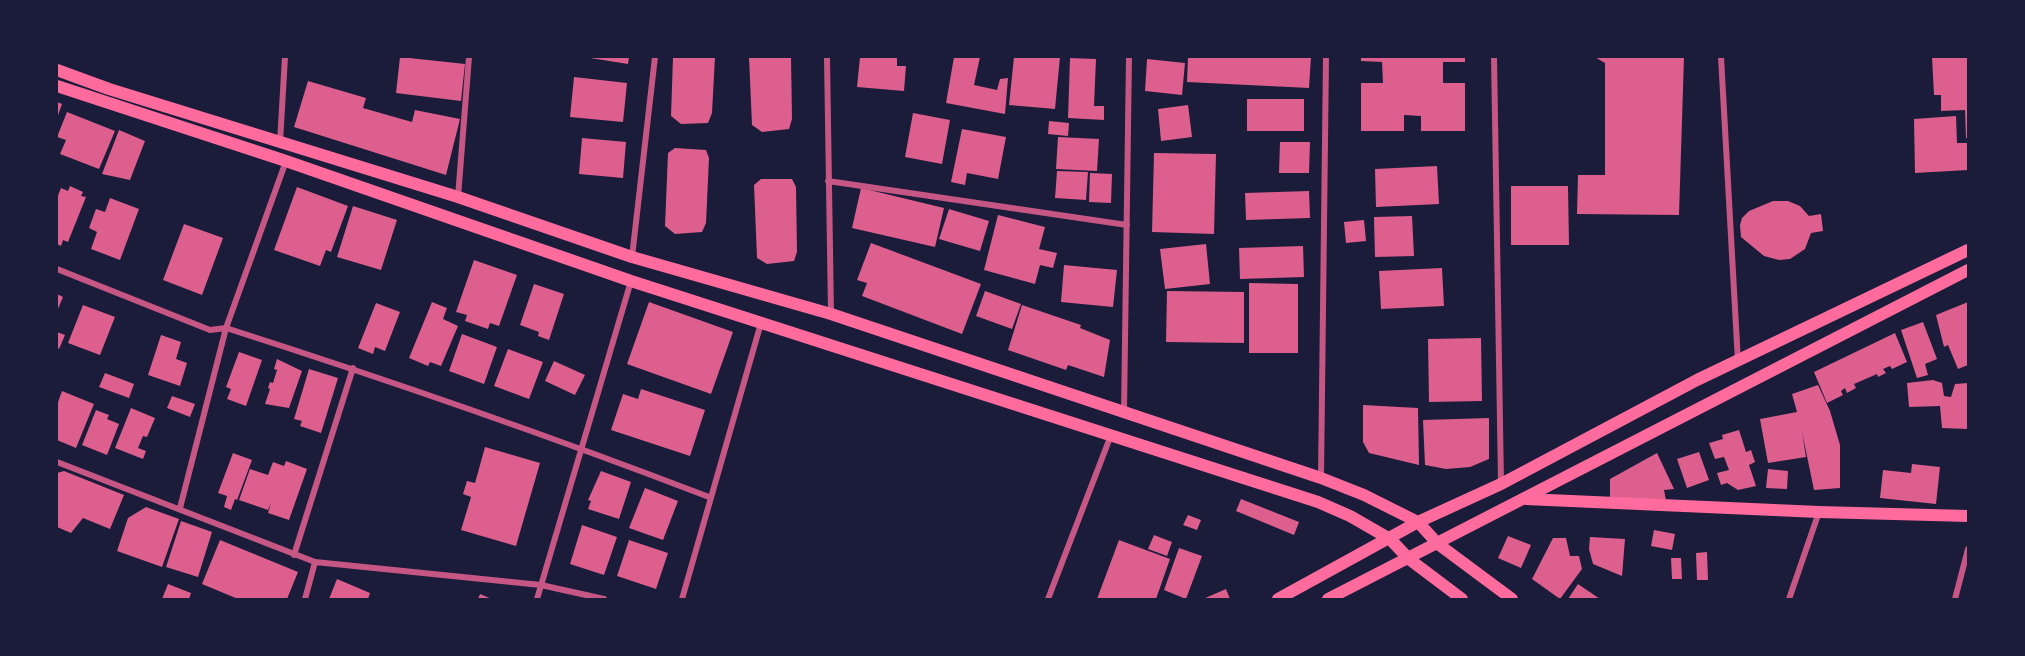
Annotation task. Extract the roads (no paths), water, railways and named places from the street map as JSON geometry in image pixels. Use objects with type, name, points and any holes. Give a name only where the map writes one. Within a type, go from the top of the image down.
[{"type":"main road","points":[[57,69],[109,89],[458,197],[632,257],[831,314],[1321,478],[1364,495],[1418,522],[1438,544],[1512,599]]},
{"type":"main road","points":[[57,86],[286,161],[631,281],[1318,502],[1350,516],[1390,539],[1409,559],[1462,599]]},
{"type":"main road","points":[[1278,599],[1418,522],[1501,484],[1696,380],[1738,362],[1968,250]]},
{"type":"main road","points":[[1328,599],[1968,270]]},
{"type":"main road","points":[[1524,499],[1968,516]]},
{"type":"street","points":[[280,142],[285,57]]},
{"type":"street","points":[[458,197],[469,57]]},
{"type":"street","points":[[632,257],[655,57]]},
{"type":"street","points":[[827,57],[831,314]]},
{"type":"street","points":[[1124,411],[1130,57]]},
{"type":"street","points":[[1321,478],[1326,57]]},
{"type":"street","points":[[1494,57],[1501,484]]},
{"type":"street","points":[[1721,57],[1738,362]]},
{"type":"street","points":[[180,508],[226,328],[286,161]]},
{"type":"street","points":[[828,180],[1127,225]]},
{"type":"street","points":[[57,268],[210,330],[226,328],[353,368],[580,448],[709,497]]},
{"type":"street","points":[[537,599],[631,281]]},
{"type":"street","points":[[682,599],[709,497],[761,323]]},
{"type":"street","points":[[294,555],[353,368]]},
{"type":"street","points":[[1048,599],[1111,435]]},
{"type":"street","points":[[57,462],[315,562],[541,585],[604,599]]},
{"type":"street","points":[[1789,599],[1819,512]]},
{"type":"street","points":[[1955,599],[1968,549]]},
{"type":"street","points":[[305,599],[315,562]]}]
